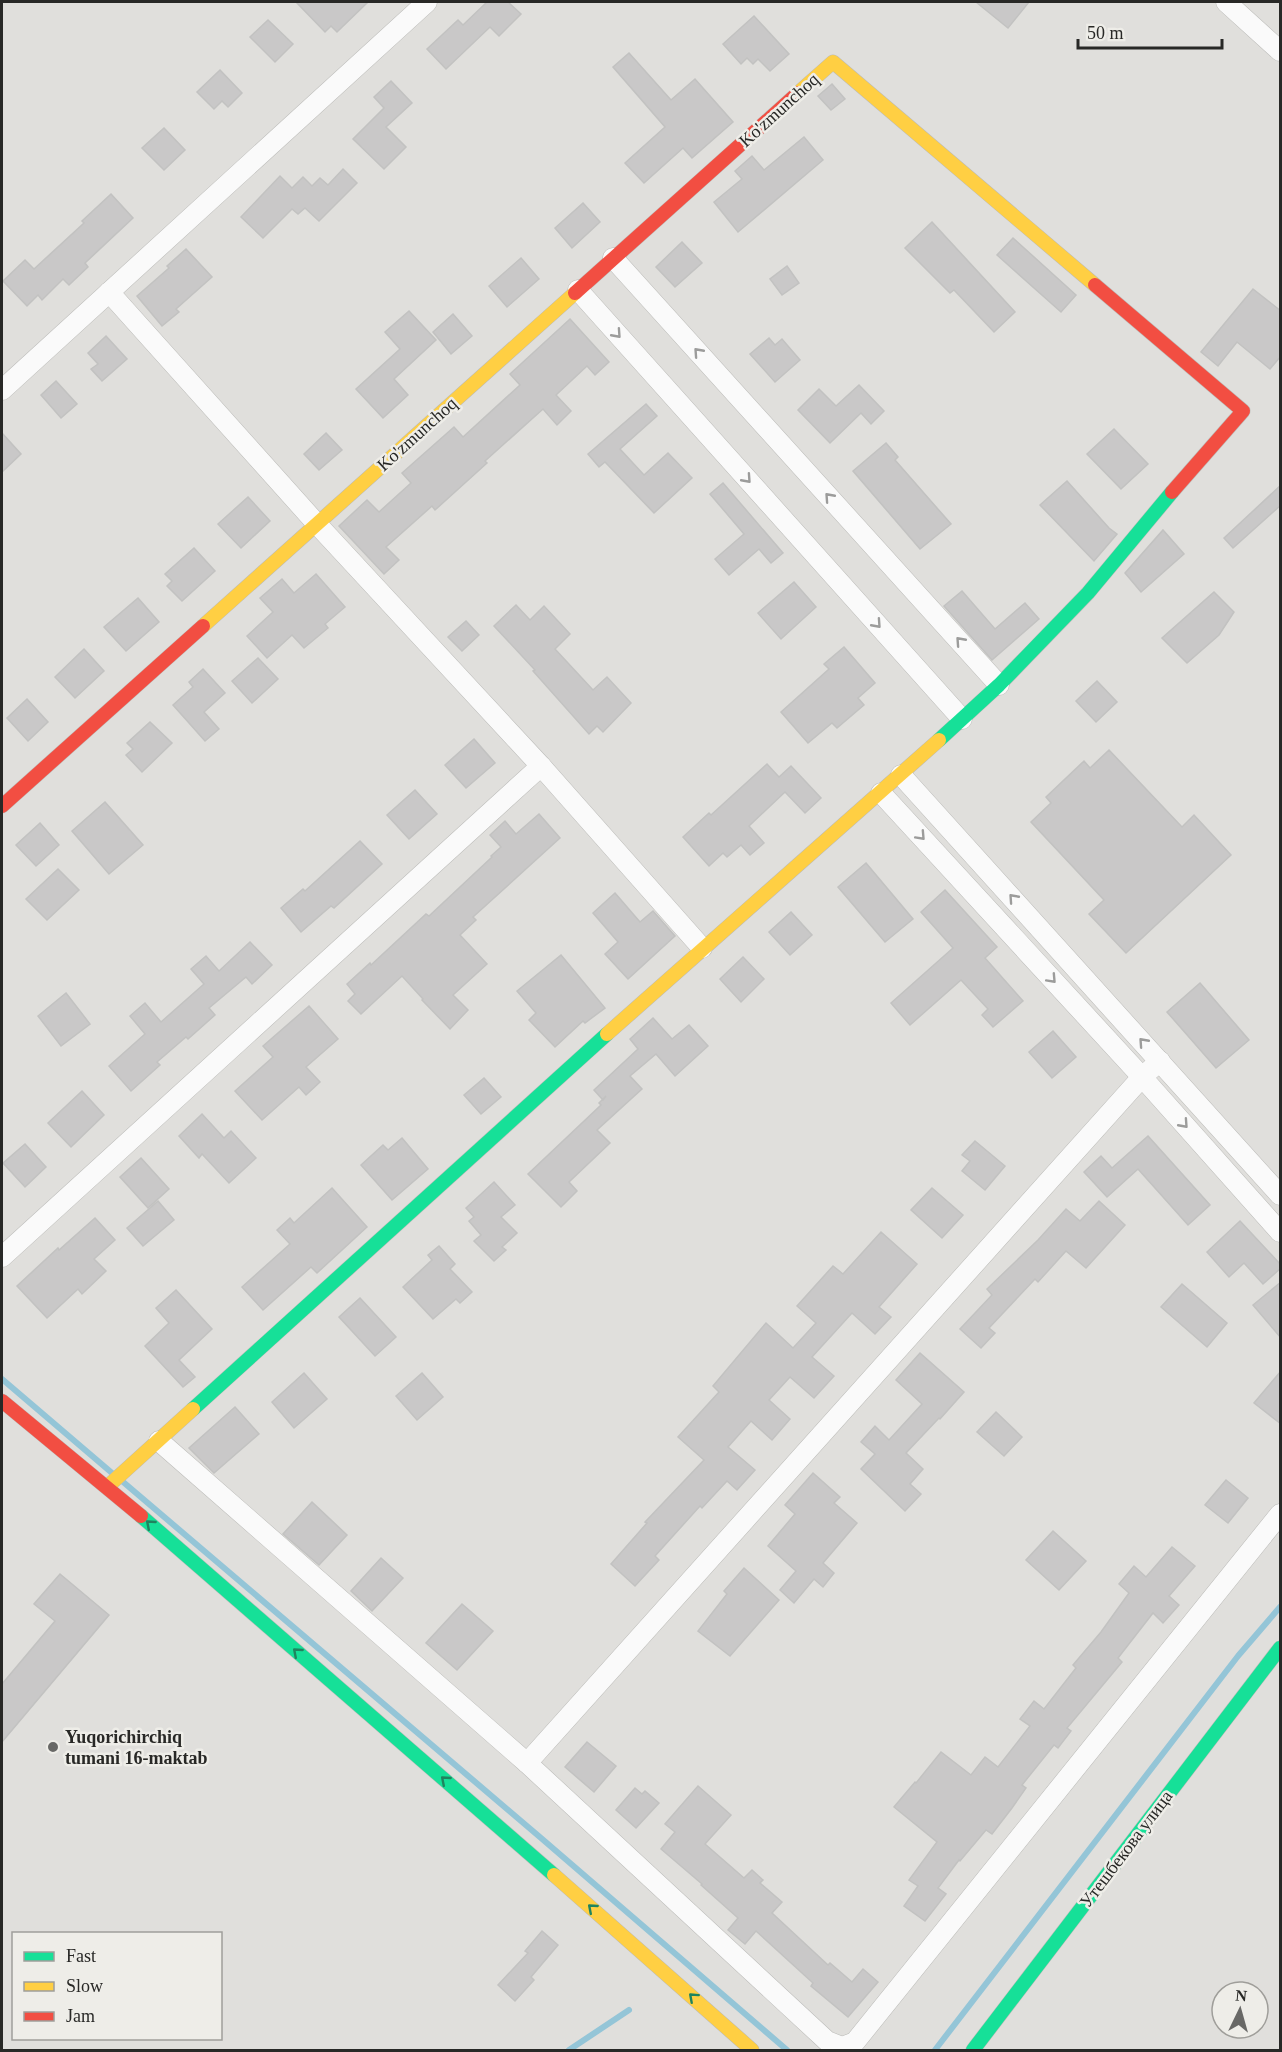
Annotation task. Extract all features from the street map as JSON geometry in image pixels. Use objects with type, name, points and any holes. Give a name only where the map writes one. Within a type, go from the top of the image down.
[{"type":"street","points":[[2,390],[428,2]]},
{"type":"street","points":[[1226,2],[1281,51]]},
{"type":"street","name":"Ko'zmunchoq","points":[[2,806],[833,62],[1243,411],[1088,592],[999,685]]},
{"type":"street","points":[[108,1486],[702,948],[902,775],[999,685],[613,258]]},
{"type":"street","points":[[578,290],[962,718]]},
{"type":"street","points":[[109,292],[316,523],[541,766],[702,948]]},
{"type":"street","points":[[2,1257],[541,766]]},
{"type":"street","points":[[902,775],[1281,1195]]},
{"type":"street","points":[[881,793],[1281,1232]]},
{"type":"street","points":[[527,1763],[1142,1077],[1160,1061]]},
{"type":"street","points":[[2,1401],[108,1486],[636,1946],[752,2050]]},
{"type":"street","points":[[2,1418],[85,1485],[736,2050]]},
{"type":"street","points":[[159,1441],[527,1763],[827,2041],[842,2046],[855,2042],[1281,1514]]},
{"type":"street","name":"Утешбекова улица","points":[[973,2050],[1281,1648]]},
{"type":"building","points":[[296,2],[368,2],[337,32],[331,26],[325,32]]},
{"type":"building","points":[[487,2],[508,2],[521,14],[499,36],[490,27],[446,69],[427,49],[458,20],[463,25]]},
{"type":"building","points":[[976,2],[1029,2],[1008,28]]},
{"type":"building","points":[[754,16],[789,54],[770,71],[758,59],[753,64],[747,58],[741,64],[723,44]]},
{"type":"building","points":[[268,20],[293,44],[275,62],[250,37]]},
{"type":"building","points":[[629,53],[671,100],[695,79],[733,122],[692,158],[683,148],[644,183],[625,163],[665,127],[613,67]]},
{"type":"building","points":[[220,70],[242,93],[228,107],[222,101],[214,109],[197,92]]},
{"type":"building","points":[[391,81],[412,103],[386,127],[406,147],[384,169],[353,139],[384,108],[374,97]]},
{"type":"building","points":[[832,84],[845,99],[831,110],[818,96]]},
{"type":"building","points":[[164,128],[185,150],[164,170],[142,148]]},
{"type":"building","points":[[804,137],[823,160],[738,232],[714,202],[742,179],[735,171],[752,156],[764,170]]},
{"type":"building","points":[[343,169],[357,183],[319,221],[305,208],[298,214],[292,209],[263,238],[241,217],[280,176],[292,188],[303,177],[312,186],[320,178],[328,185]]},
{"type":"building","points":[[111,194],[133,218],[85,263],[88,267],[69,285],[63,279],[42,300],[38,295],[27,306],[3,281],[25,260],[34,269],[84,223],[82,221]]},
{"type":"building","points":[[583,203],[600,222],[572,248],[555,228]]},
{"type":"building","points":[[932,222],[1015,312],[994,332],[954,290],[950,293],[905,248]]},
{"type":"building","points":[[1013,238],[1076,295],[1061,312],[997,255]]},
{"type":"building","points":[[682,242],[702,263],[675,287],[656,267]]},
{"type":"building","points":[[186,249],[212,277],[176,309],[179,312],[162,326],[137,296],[169,268],[167,266]]},
{"type":"building","points":[[521,258],[539,279],[507,307],[489,286]]},
{"type":"building","points":[[787,266],[799,283],[782,295],[770,279]]},
{"type":"building","points":[[1253,289],[1281,311],[1281,356],[1270,369],[1237,342],[1218,366],[1201,352]]},
{"type":"building","points":[[409,311],[436,340],[394,379],[408,395],[383,418],[356,389],[400,349],[385,332]]},
{"type":"building","points":[[453,314],[472,336],[451,354],[433,332]]},
{"type":"building","points":[[570,319],[609,362],[595,375],[587,366],[556,395],[571,411],[557,425],[543,409],[435,510],[432,506],[386,547],[399,560],[384,574],[339,526],[367,500],[379,512],[411,483],[402,473],[454,427],[463,437],[520,385],[510,374]]},
{"type":"building","points":[[106,336],[127,359],[102,381],[91,369],[98,364],[88,353]]},
{"type":"building","points":[[769,338],[775,345],[782,339],[800,360],[775,382],[750,354]]},
{"type":"building","points":[[56,381],[77,404],[61,418],[41,395]]},
{"type":"building","points":[[859,385],[884,411],[871,424],[861,413],[830,443],[798,410],[819,389],[836,406]]},
{"type":"building","points":[[646,404],[657,416],[620,449],[644,475],[668,453],[692,478],[654,513],[605,462],[599,467],[588,454]]},
{"type":"building","points":[[1114,429],[1148,464],[1121,489],[1087,454]]},
{"type":"building","points":[[2,433],[21,454],[2,472]]},
{"type":"building","points":[[326,433],[342,450],[319,470],[304,454]]},
{"type":"building","points":[[886,443],[898,457],[895,460],[951,524],[920,549],[853,471]]},
{"type":"building","points":[[1067,481],[1117,534],[1094,561],[1040,505]]},
{"type":"building","points":[[723,483],[783,553],[771,563],[759,549],[729,575],[715,559],[744,534],[710,494]]},
{"type":"building","points":[[1281,485],[1281,505],[1233,548],[1224,538]]},
{"type":"building","points":[[248,497],[270,521],[241,548],[218,524]]},
{"type":"building","points":[[1163,530],[1184,554],[1141,592],[1125,573]]},
{"type":"building","points":[[194,548],[215,571],[182,601],[167,586],[172,581],[165,574]]},
{"type":"building","points":[[316,574],[345,607],[325,624],[328,628],[304,648],[292,635],[267,658],[247,636],[273,612],[260,598],[282,579],[294,593]]},
{"type":"building","points":[[794,582],[816,607],[781,639],[758,613]]},
{"type":"building","points":[[962,591],[995,629],[1025,603],[1039,619],[992,660],[944,606]]},
{"type":"building","points":[[1214,592],[1234,612],[1219,635],[1187,663],[1162,638]]},
{"type":"building","points":[[138,598],[159,622],[126,651],[104,627]]},
{"type":"building","points":[[516,605],[530,620],[544,606],[570,634],[555,649],[593,690],[607,677],[631,703],[603,732],[597,726],[589,734],[494,626]]},
{"type":"building","points":[[466,621],[479,635],[462,651],[448,637]]},
{"type":"building","points":[[844,647],[875,683],[858,698],[864,705],[837,728],[832,723],[808,743],[781,712],[829,669],[824,664]]},
{"type":"building","points":[[84,649],[104,671],[75,698],[55,677]]},
{"type":"building","points":[[258,658],[278,679],[252,703],[232,681]]},
{"type":"building","points":[[203,669],[225,693],[204,712],[219,729],[205,741],[173,705],[193,687],[189,682]]},
{"type":"building","points":[[1097,681],[1117,702],[1096,722],[1076,701]]},
{"type":"building","points":[[27,699],[48,722],[28,741],[7,718]]},
{"type":"building","points":[[150,722],[172,743],[142,772],[126,755],[133,749],[127,743]]},
{"type":"building","points":[[474,739],[495,763],[466,788],[445,765]]},
{"type":"building","points":[[1109,750],[1182,827],[1194,815],[1231,855],[1126,953],[1089,914],[1104,900],[1031,822],[1051,803],[1046,797],[1084,761],[1090,768]]},
{"type":"building","points":[[767,764],[779,777],[791,766],[821,798],[805,813],[785,792],[749,826],[764,843],[750,855],[741,845],[727,857],[723,853],[709,866],[683,837]]},
{"type":"building","points":[[415,790],[437,814],[409,839],[387,815]]},
{"type":"building","points":[[105,802],[143,845],[109,874],[72,831]]},
{"type":"building","points":[[539,814],[560,838],[473,917],[476,920],[460,935],[487,964],[453,995],[468,1010],[450,1029],[402,976],[361,1014],[348,1001],[355,994],[347,984],[426,914],[429,916],[492,857],[501,847],[490,835],[505,821],[516,834]]},
{"type":"building","points":[[40,823],[59,845],[36,866],[16,845]]},
{"type":"building","points":[[360,841],[382,864],[334,908],[331,906],[301,932],[281,908],[303,889],[305,891]]},
{"type":"building","points":[[866,863],[913,919],[885,942],[838,887]]},
{"type":"building","points":[[58,869],[79,890],[47,920],[26,899]]},
{"type":"building","points":[[945,890],[997,947],[985,958],[1023,1001],[993,1027],[982,1015],[988,1009],[961,980],[910,1025],[891,1003],[953,948],[921,912]]},
{"type":"building","points":[[615,893],[640,922],[653,911],[675,936],[628,979],[605,954],[618,942],[593,913]]},
{"type":"building","points":[[791,912],[812,935],[790,955],[769,932]]},
{"type":"building","points":[[250,942],[272,965],[252,984],[246,977],[209,1008],[215,1015],[157,1062],[160,1065],[131,1091],[109,1066],[145,1034],[130,1016],[145,1003],[161,1022],[204,984],[191,969],[206,956],[219,971]]},
{"type":"building","points":[[561,955],[605,1008],[585,1023],[583,1021],[555,1047],[529,1020],[536,1013],[517,991]]},
{"type":"building","points":[[743,957],[764,979],[741,1002],[720,979]]},
{"type":"building","points":[[1200,983],[1249,1040],[1216,1068],[1167,1012]]},
{"type":"building","points":[[66,993],[90,1024],[61,1046],[38,1016]]},
{"type":"building","points":[[309,1006],[338,1039],[306,1067],[320,1082],[306,1095],[299,1087],[262,1120],[235,1091],[273,1057],[263,1046]]},
{"type":"building","points":[[653,1018],[672,1039],[689,1025],[708,1046],[675,1076],[656,1054],[630,1076],[642,1089],[597,1130],[610,1143],[569,1182],[577,1191],[561,1207],[528,1174],[601,1105],[599,1103],[603,1099],[594,1090],[638,1049],[630,1039]]},
{"type":"building","points":[[1053,1031],[1076,1057],[1052,1078],[1029,1052]]},
{"type":"building","points":[[484,1078],[501,1097],[481,1114],[464,1095]]},
{"type":"building","points":[[82,1091],[104,1115],[71,1147],[48,1123]]},
{"type":"building","points":[[202,1114],[224,1138],[231,1131],[256,1158],[229,1183],[202,1154],[199,1158],[179,1136]]},
{"type":"building","points":[[1148,1136],[1210,1205],[1188,1225],[1138,1169],[1107,1197],[1084,1172],[1101,1156],[1112,1168]]},
{"type":"building","points":[[402,1138],[428,1169],[392,1200],[361,1165],[383,1145],[388,1150]]},
{"type":"building","points":[[975,1141],[1005,1166],[985,1190],[962,1171],[970,1161],[962,1155]]},
{"type":"building","points":[[25,1144],[46,1167],[25,1187],[3,1163]]},
{"type":"building","points":[[141,1158],[169,1189],[148,1208],[120,1177]]},
{"type":"building","points":[[494,1182],[515,1205],[501,1217],[517,1233],[502,1247],[506,1250],[494,1261],[474,1241],[481,1235],[469,1221],[474,1217],[466,1208]]},
{"type":"building","points":[[332,1188],[367,1227],[317,1273],[311,1267],[263,1310],[242,1287],[290,1244],[277,1230],[290,1218],[294,1223]]},
{"type":"building","points":[[932,1188],[963,1215],[942,1238],[911,1210]]},
{"type":"building","points":[[158,1201],[174,1220],[143,1246],[127,1228]]},
{"type":"building","points":[[1099,1201],[1125,1225],[1086,1268],[1066,1251],[1038,1282],[1035,1279],[989,1328],[995,1333],[981,1348],[960,1329],[992,1295],[987,1289],[1038,1240],[1066,1209],[1080,1221]]},
{"type":"building","points":[[95,1218],[115,1240],[94,1259],[106,1271],[82,1294],[78,1289],[47,1318],[17,1286]]},
{"type":"building","points":[[1240,1221],[1281,1265],[1281,1268],[1263,1284],[1244,1263],[1229,1277],[1207,1252]]},
{"type":"building","points":[[881,1232],[917,1264],[879,1307],[891,1317],[875,1334],[852,1313],[812,1357],[834,1376],[814,1398],[790,1377],[769,1400],[790,1419],[772,1440],[751,1421],[728,1447],[755,1470],[737,1490],[727,1481],[702,1508],[700,1506],[655,1556],[659,1560],[635,1586],[611,1564],[647,1523],[645,1522],[704,1460],[678,1437],[719,1392],[713,1386],[766,1323],[793,1348],[816,1323],[797,1306],[833,1266],[843,1274]]},
{"type":"building","points":[[439,1246],[455,1264],[450,1269],[472,1292],[460,1303],[456,1299],[433,1319],[403,1287],[432,1260],[428,1255]]},
{"type":"building","points":[[1281,1282],[1281,1338],[1253,1305]]},
{"type":"building","points":[[1182,1284],[1227,1323],[1207,1347],[1161,1307]]},
{"type":"building","points":[[176,1290],[212,1329],[179,1360],[195,1377],[183,1387],[145,1346],[169,1323],[156,1308]]},
{"type":"building","points":[[360,1298],[396,1337],[375,1356],[339,1317]]},
{"type":"building","points":[[920,1353],[964,1392],[906,1453],[923,1469],[910,1484],[921,1494],[905,1511],[861,1469],[875,1454],[861,1442],[875,1426],[889,1440],[922,1404],[896,1380]]},
{"type":"building","points":[[1281,1371],[1281,1424],[1254,1403]]},
{"type":"building","points":[[304,1373],[327,1399],[294,1428],[272,1402]]},
{"type":"building","points":[[422,1373],[443,1397],[417,1420],[396,1396]]},
{"type":"building","points":[[235,1407],[259,1434],[214,1473],[189,1448]]},
{"type":"building","points":[[996,1412],[1022,1437],[1004,1456],[977,1432]]},
{"type":"building","points":[[813,1473],[840,1497],[834,1503],[857,1523],[823,1563],[834,1573],[823,1587],[814,1579],[794,1603],[780,1590],[796,1571],[768,1546],[795,1514],[785,1505]]},
{"type":"building","points":[[1226,1480],[1248,1498],[1228,1523],[1205,1505]]},
{"type":"building","points":[[312,1502],[347,1535],[319,1565],[283,1534]]},
{"type":"building","points":[[1053,1531],[1086,1561],[1059,1590],[1026,1560]]},
{"type":"building","points":[[1172,1547],[1195,1566],[1169,1596],[1179,1605],[1163,1623],[1153,1613],[1118,1658],[1122,1662],[1067,1728],[1071,1731],[1058,1748],[1054,1745],[1022,1785],[1026,1788],[992,1834],[986,1830],[938,1888],[946,1894],[925,1921],[904,1906],[918,1886],[909,1880],[937,1842],[894,1807],[941,1752],[971,1775],[985,1757],[998,1767],[1030,1726],[1020,1719],[1034,1701],[1044,1709],[1076,1668],[1073,1665],[1101,1632],[1129,1593],[1119,1584],[1134,1566],[1146,1577]]},
{"type":"building","points":[[381,1558],[403,1578],[372,1611],[351,1591]]},
{"type":"building","points":[[744,1568],[779,1600],[730,1656],[698,1631],[727,1594],[724,1591]]},
{"type":"building","points":[[60,1574],[109,1615],[2,1742],[2,1684],[55,1621],[34,1604]]},
{"type":"building","points":[[462,1604],[493,1631],[457,1670],[426,1643]]},
{"type":"building","points":[[587,1742],[616,1766],[594,1792],[565,1767]]},
{"type":"building","points":[[698,1786],[731,1815],[705,1844],[744,1878],[752,1870],[763,1880],[760,1883],[782,1902],[772,1913],[828,1965],[830,1963],[852,1982],[863,1969],[878,1982],[848,2017],[811,1986],[813,1983],[756,1931],[745,1944],[728,1930],[738,1918],[661,1849],[675,1832],[665,1824]]},
{"type":"building","points":[[635,1788],[642,1794],[645,1791],[659,1803],[636,1828],[616,1810]]},
{"type":"building","points":[[542,1931],[558,1945],[531,1977],[534,1980],[515,2001],[498,1985],[528,1953],[525,1951]]},
{"type":"waterway","points":[[2,1379],[112,1473]]},
{"type":"waterway","points":[[122,1481],[787,2050]]},
{"type":"waterway","points":[[935,2050],[1238,1656],[1280,1607]]},
{"type":"waterway","points":[[569,2050],[629,2010]]},
{"type":"traffic: fast","points":[[939,740],[999,685],[1088,593],[1172,492]]},
{"type":"traffic: fast","points":[[193,1409],[607,1034]]},
{"type":"traffic: fast","points":[[141,1516],[554,1875]]},
{"type":"traffic: fast","points":[[973,2050],[1280,1648]]},
{"type":"traffic: slow","points":[[798,93],[833,62],[1095,285]]},
{"type":"traffic: slow","points":[[203,626],[575,293]]},
{"type":"traffic: slow","points":[[607,1034],[939,740]]},
{"type":"traffic: slow","points":[[107,1487],[193,1409]]},
{"type":"traffic: slow","points":[[554,1875],[752,2050]]},
{"type":"traffic: jam","points":[[575,293],[798,93]]},
{"type":"traffic: jam","points":[[1095,285],[1243,411],[1172,492]]},
{"type":"traffic: jam","points":[[2,806],[203,626]]},
{"type":"traffic: jam","points":[[2,1401],[141,1516]]},
{"type":"place","name":"Yuqorichirchiq tumani 16-maktab","points":[[53,1747]]}]
